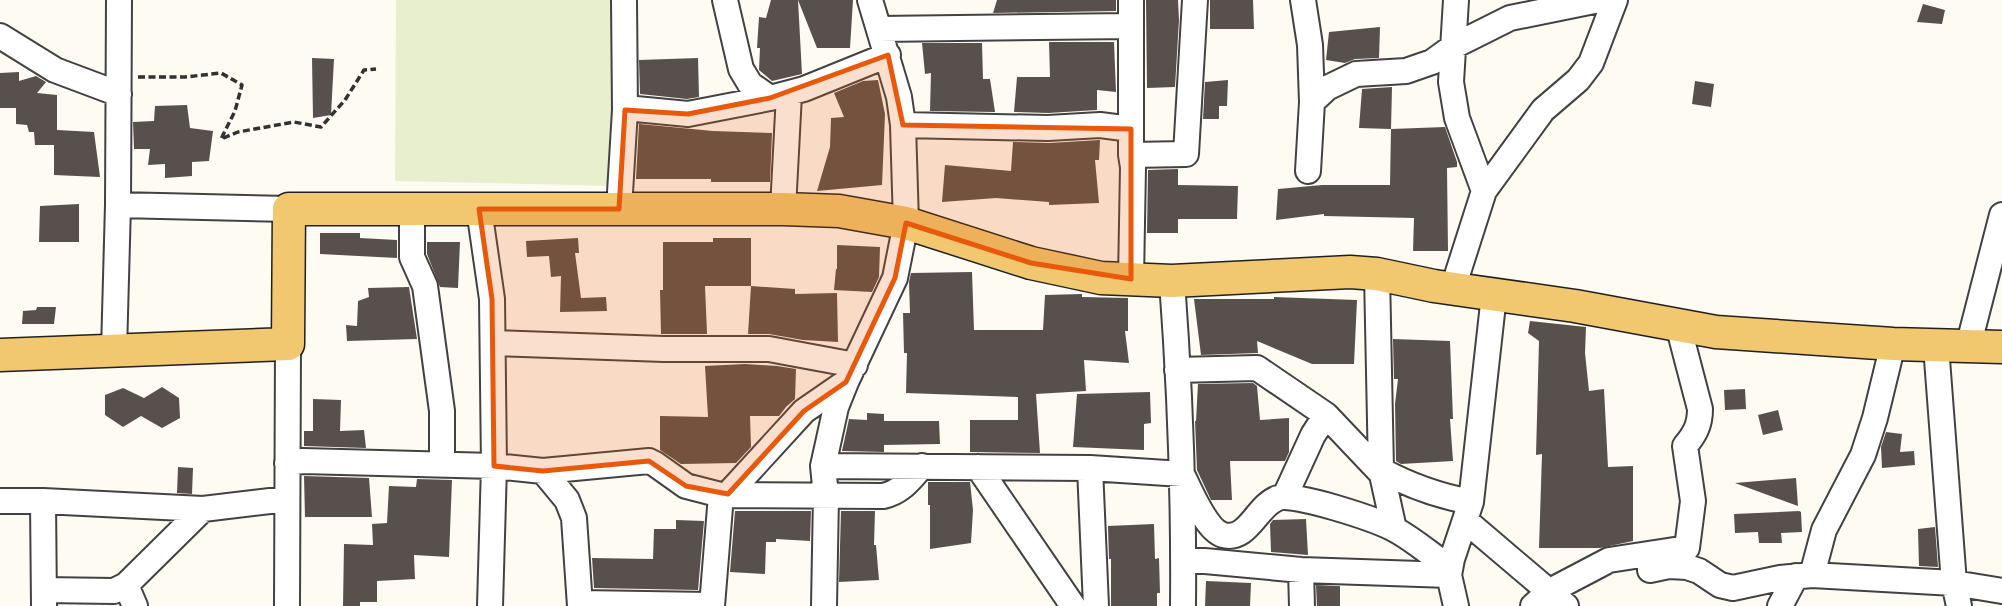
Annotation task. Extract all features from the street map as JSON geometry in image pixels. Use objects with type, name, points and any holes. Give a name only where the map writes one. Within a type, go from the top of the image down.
[{"type":"main road","points":[[0,355],[288,344],[289,209],[839,211],[906,223],[1031,263],[1101,278],[1172,281],[1350,272],[1377,274],[1716,332],[1893,344],[2002,347]]},
{"type":"street","points":[[114,351],[119,0]]},
{"type":"street","points":[[619,209],[625,110],[624,0]]},
{"type":"street","points":[[725,0],[741,69],[750,84],[779,96]]},
{"type":"street","points":[[824,606],[826,496],[823,466],[836,407],[895,278],[906,223],[903,125],[899,97],[870,0]]},
{"type":"street","points":[[1131,0],[1131,279]]},
{"type":"street","points":[[1131,155],[1186,154],[1195,0]]},
{"type":"street","points":[[1303,0],[1310,45],[1312,102],[1308,171]]},
{"type":"street","points":[[1456,0],[1451,82],[1457,118],[1484,191]]},
{"type":"street","points":[[1312,102],[1327,88],[1356,74],[1406,71],[1432,62],[1454,46],[1510,19],[1599,0]]},
{"type":"street","points":[[1453,288],[1484,191],[1543,110],[1578,80],[1591,63],[1615,0]]},
{"type":"street","points":[[879,29],[1132,26]]},
{"type":"street","points":[[0,36],[55,70],[119,86]]},
{"type":"street","points":[[625,110],[688,114],[779,96],[888,55]]},
{"type":"street","points":[[779,96],[783,209]]},
{"type":"street","points":[[903,125],[1048,128],[1100,125],[1131,129]]},
{"type":"street","points":[[118,205],[289,209]]},
{"type":"street","points":[[479,209],[492,299],[494,466],[490,606]]},
{"type":"street","points":[[412,210],[412,257],[425,286],[442,411],[442,464]]},
{"type":"street","points":[[1968,347],[2002,215]]},
{"type":"street","points":[[1377,274],[1382,472],[1394,529]]},
{"type":"street","points":[[1172,281],[1182,474],[1183,606]]},
{"type":"street","points":[[1456,606],[1449,571],[1469,511],[1494,295]]},
{"type":"street","points":[[1177,370],[1257,368],[1326,415],[1382,472],[1446,497],[1469,511],[1550,601],[1609,560],[1687,548],[1693,501],[1685,446],[1700,423],[1700,409],[1678,325]]},
{"type":"street","points":[[493,343],[664,349],[769,349],[851,374]]},
{"type":"street","points":[[287,606],[288,344]]},
{"type":"street","points":[[1780,606],[1804,575],[1863,456],[1893,344]]},
{"type":"street","points":[[1936,346],[1957,595]]},
{"type":"street","points":[[543,471],[567,500],[574,518],[580,605],[711,605],[725,495],[804,411],[851,374]]},
{"type":"street","points":[[1285,496],[1313,435],[1326,415]]},
{"type":"street","points":[[287,463],[303,461],[442,464],[543,471],[649,461],[686,486],[725,495],[826,496],[894,494],[922,466]]},
{"type":"street","points":[[823,466],[1090,468],[1182,474]]},
{"type":"street","points":[[978,467],[1073,606]]},
{"type":"street","points":[[1090,468],[1096,606]]},
{"type":"street","points":[[1182,474],[1207,522],[1224,536],[1241,533],[1270,502],[1285,496],[1371,519],[1394,529],[1449,571]]},
{"type":"street","points":[[0,501],[204,509],[287,499]]},
{"type":"street","points":[[43,501],[44,598],[114,591],[131,596],[204,509]]},
{"type":"street","points":[[1183,559],[1301,570],[1449,571]]},
{"type":"street","points":[[1609,560],[1642,570],[1687,566],[1732,588],[1804,575],[1957,595],[2002,592]]},
{"type":"street","points":[[1301,570],[1302,606]]},
{"type":"path","points":[[119,86],[220,73],[242,85],[235,111],[220,139],[238,132],[293,121],[321,127],[345,100],[364,70],[376,69]]},
{"type":"highlighted area","points":[[888,55],[903,125],[1131,129],[1131,279],[1031,263],[906,223],[895,278],[846,382],[804,411],[728,494],[686,486],[649,461],[543,471],[494,466],[492,299],[479,209],[619,209],[625,110],[688,114],[770,98]]},
{"type":"green space","points":[[396,0],[612,0],[618,186],[395,181]]},
{"type":"building","points":[[771,0],[798,0],[802,74],[772,81],[759,70],[760,48],[757,48],[759,17],[766,18]]},
{"type":"building","points":[[798,0],[853,0],[850,48],[817,48]]},
{"type":"building","points":[[997,0],[1116,0],[1116,11],[993,13]]},
{"type":"building","points":[[1146,0],[1178,0],[1175,87],[1147,88]]},
{"type":"building","points":[[1210,0],[1253,0],[1254,29],[1210,29]]},
{"type":"building","points":[[1923,4],[1945,10],[1942,24],[1917,22]]},
{"type":"building","points":[[1380,27],[1379,58],[1355,59],[1345,63],[1326,60],[1329,32]]},
{"type":"building","points":[[1049,42],[1114,42],[1116,92],[1097,90],[1097,110],[1014,112],[1017,77],[1050,77]]},
{"type":"building","points":[[922,43],[982,43],[983,79],[990,79],[995,112],[930,111],[931,73],[925,74]]},
{"type":"building","points":[[312,58],[334,59],[331,115],[313,118]]},
{"type":"building","points":[[698,58],[699,97],[687,99],[640,94],[639,60]]},
{"type":"building","points":[[19,72],[19,81],[36,76],[46,82],[37,93],[57,95],[57,130],[94,132],[100,177],[54,175],[54,145],[35,145],[34,132],[29,132],[27,125],[16,124],[16,108],[0,108],[0,73]]},
{"type":"building","points":[[878,80],[885,114],[882,185],[817,191],[830,147],[831,118],[844,117],[834,93],[863,81]]},
{"type":"building","points":[[1228,80],[1227,106],[1219,106],[1219,119],[1203,119],[1205,82]]},
{"type":"building","points":[[1695,81],[1714,84],[1711,107],[1692,104]]},
{"type":"building","points":[[1392,87],[1391,129],[1359,128],[1362,89]]},
{"type":"building","points":[[187,105],[190,128],[213,131],[209,161],[192,162],[192,176],[165,178],[165,164],[148,165],[150,149],[134,149],[133,122],[154,121],[155,106]]},
{"type":"building","points":[[639,124],[772,133],[770,182],[636,179]]},
{"type":"building","points":[[1445,127],[1457,162],[1457,167],[1447,168],[1448,251],[1413,251],[1414,218],[1324,214],[1276,220],[1278,189],[1322,185],[1390,185],[1391,129]]},
{"type":"building","points":[[1100,140],[1099,160],[1095,160],[1099,203],[1049,205],[1049,202],[996,198],[942,202],[945,165],[1011,171],[1013,142]]},
{"type":"building","points":[[1178,169],[1178,185],[1238,186],[1237,219],[1178,219],[1178,233],[1147,233],[1148,170]]},
{"type":"building","points":[[79,204],[79,242],[39,242],[40,206]]},
{"type":"building","points":[[320,233],[360,233],[360,238],[397,240],[397,258],[320,254]]},
{"type":"building","points":[[578,238],[579,253],[575,253],[581,298],[606,297],[607,311],[560,312],[561,276],[551,277],[549,256],[527,257],[526,241]]},
{"type":"building","points":[[713,238],[751,238],[751,286],[705,286],[707,334],[661,334],[663,242],[713,242]]},
{"type":"building","points":[[427,242],[460,242],[458,288],[440,287],[427,254]]},
{"type":"building","points":[[837,245],[880,247],[879,277],[872,292],[834,290]]},
{"type":"building","points":[[972,272],[974,330],[1043,330],[1045,295],[1082,294],[1082,297],[1128,298],[1128,331],[1125,331],[1129,363],[1084,360],[1086,391],[1036,394],[1040,453],[970,452],[970,420],[1018,420],[1018,397],[906,393],[907,353],[904,353],[903,313],[910,313],[911,273]]},
{"type":"building","points":[[751,286],[795,289],[795,294],[837,293],[838,342],[748,334]]},
{"type":"building","points":[[409,287],[417,339],[347,341],[346,325],[357,326],[358,301],[369,297],[368,288]]},
{"type":"building","points":[[1274,297],[1357,300],[1354,364],[1312,364],[1257,341],[1258,353],[1201,355],[1194,299]]},
{"type":"building","points":[[37,307],[56,307],[54,324],[22,324],[23,311],[36,310]]},
{"type":"building","points":[[1530,321],[1586,327],[1585,353],[1589,391],[1604,389],[1608,467],[1633,466],[1633,541],[1600,548],[1539,548],[1542,454],[1536,455],[1539,341],[1528,333]]},
{"type":"building","points":[[1393,339],[1450,341],[1453,461],[1401,464],[1396,461],[1395,404],[1398,379],[1394,379]]},
{"type":"building","points":[[745,364],[796,369],[795,399],[779,416],[750,416],[751,447],[736,463],[681,464],[660,450],[660,416],[708,417],[705,366]]},
{"type":"building","points":[[1253,383],[1257,386],[1260,420],[1289,418],[1289,452],[1285,461],[1230,461],[1232,500],[1211,500],[1197,470],[1195,421],[1198,384]]},
{"type":"building","points":[[162,387],[179,398],[180,418],[162,428],[141,416],[123,427],[105,415],[105,395],[123,388],[144,398]]},
{"type":"building","points":[[1745,389],[1746,409],[1725,410],[1724,390]]},
{"type":"building","points":[[1150,392],[1151,423],[1144,424],[1144,450],[1073,447],[1077,394]]},
{"type":"building","points":[[313,399],[341,400],[340,431],[364,430],[366,448],[304,446],[304,431],[313,431]]},
{"type":"building","points":[[1778,410],[1783,430],[1763,435],[1758,415]]},
{"type":"building","points":[[867,413],[884,414],[884,421],[939,421],[940,444],[884,445],[884,452],[842,451],[849,419],[867,420]]},
{"type":"building","points":[[1886,432],[1902,434],[1900,452],[1914,451],[1915,465],[1882,468],[1881,447]]},
{"type":"building","points":[[178,467],[193,468],[192,494],[177,493]]},
{"type":"building","points":[[304,476],[369,478],[372,517],[305,517]]},
{"type":"building","points":[[1796,478],[1798,506],[1735,483]]},
{"type":"building","points":[[417,479],[452,480],[449,557],[414,555],[415,579],[377,581],[377,602],[343,606],[344,544],[373,545],[372,524],[387,523],[389,486],[416,487]]},
{"type":"building","points":[[928,482],[970,482],[973,510],[971,543],[930,549]]},
{"type":"building","points":[[735,511],[811,511],[810,541],[776,539],[776,542],[766,542],[765,574],[730,572]]},
{"type":"building","points":[[841,511],[875,511],[874,545],[879,580],[839,582]]},
{"type":"building","points":[[1799,511],[1802,532],[1781,533],[1782,543],[1759,543],[1758,532],[1735,533],[1734,514]]},
{"type":"building","points":[[1306,519],[1308,555],[1271,552],[1270,524],[1273,520]]},
{"type":"building","points":[[676,520],[704,521],[698,590],[594,588],[592,558],[653,559],[654,529],[676,529]]},
{"type":"building","points":[[1154,524],[1155,559],[1159,558],[1160,593],[1157,593],[1157,606],[1111,606],[1108,526]]},
{"type":"building","points":[[1935,527],[1938,567],[1919,566],[1918,529]]},
{"type":"building","points":[[1206,581],[1251,583],[1250,606],[1205,606]]},
{"type":"building","points":[[1316,585],[1340,586],[1340,606],[1317,606]]}]
